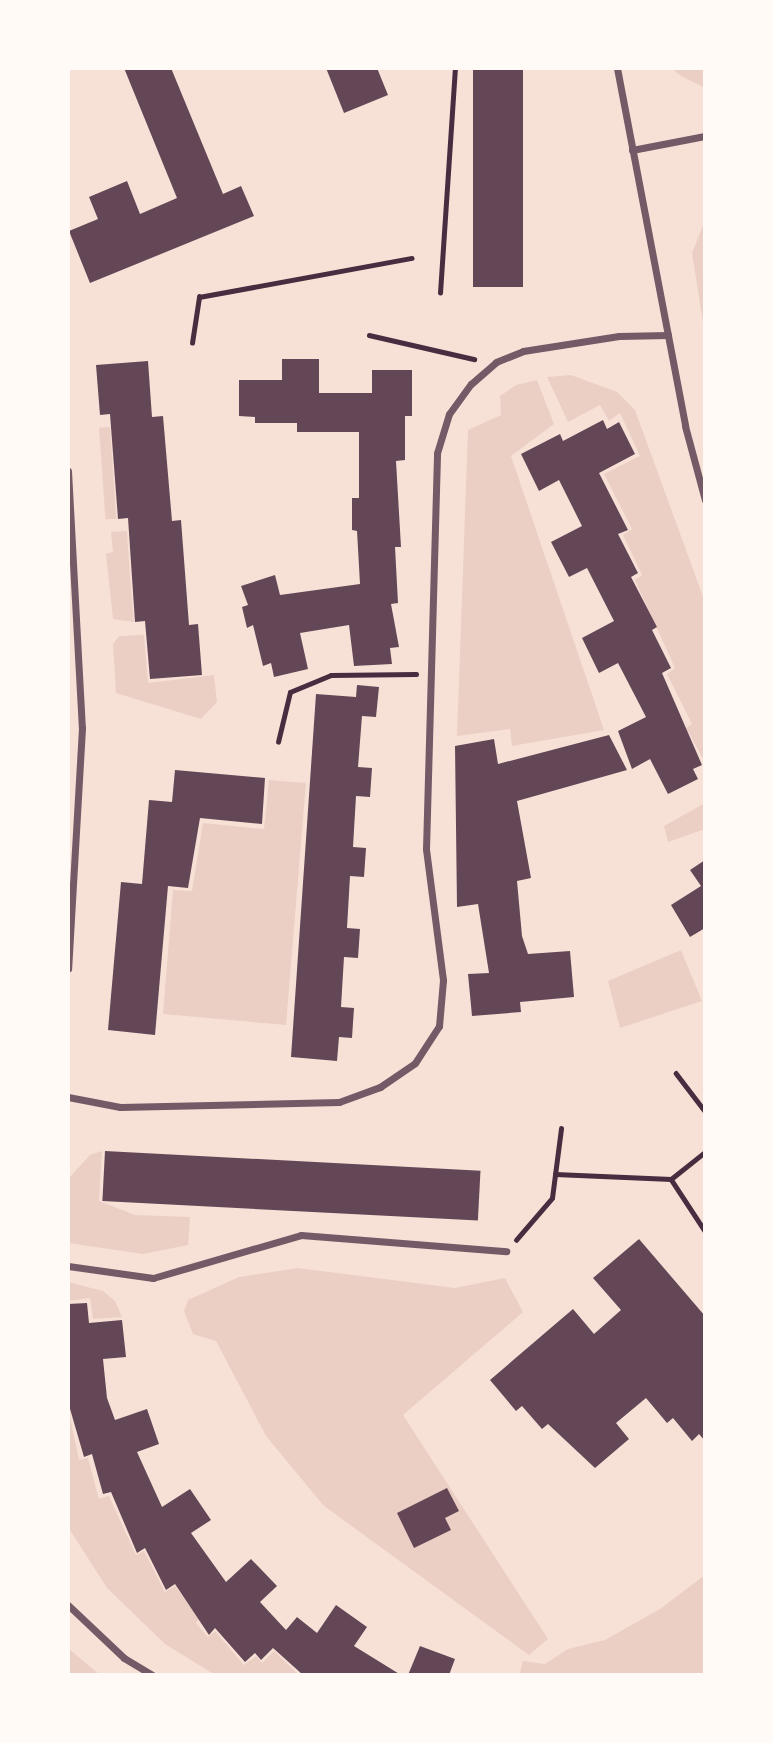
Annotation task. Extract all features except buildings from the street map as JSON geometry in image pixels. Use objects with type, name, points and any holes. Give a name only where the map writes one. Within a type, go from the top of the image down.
[{"type":"street","points":[[617,68],[668,335],[705,500]]},
{"type":"street","points":[[632,150],[705,136]]},
{"type":"street","points":[[68,1097],[120,1107],[339,1102],[380,1087],[415,1063],[439,1026],[443,980],[426,849],[437,453],[449,414],[471,384],[496,362],[552,345],[619,335],[668,335]]},
{"type":"street","points":[[68,471],[82,718],[81,811],[68,969]]},
{"type":"street","points":[[68,1266],[153,1278],[301,1235],[506,1251]]},
{"type":"street","points":[[68,1605],[124,1658],[152,1675]]},
{"type":"path","points":[[440,293],[456,68]]},
{"type":"path","points":[[192,344],[199,297],[411,258]]},
{"type":"path","points":[[369,335],[439,354],[496,362]]},
{"type":"path","points":[[278,742],[290,692],[331,675],[430,673]]},
{"type":"path","points":[[676,1073],[705,1111]]},
{"type":"path","points":[[506,1251],[552,1198],[561,1129]]},
{"type":"path","points":[[555,1174],[671,1180],[705,1152]]},
{"type":"path","points":[[671,1180],[705,1231]]},
{"type":"shaded area","points":[[671,68],[705,68],[705,88],[681,76]]},
{"type":"shaded area","points":[[705,220],[705,335],[692,253]]},
{"type":"shaded area","points":[[571,375],[617,392],[635,410],[705,602],[705,762],[686,728],[692,724],[667,674],[675,668],[635,580],[642,575],[623,535],[632,529],[604,474],[640,456],[620,413],[609,421],[600,405],[568,422],[547,377]]},
{"type":"shaded area","points":[[537,380],[554,424],[511,456],[604,730],[512,746],[510,729],[457,736],[468,430],[501,415],[500,396],[516,385]]},
{"type":"shaded area","points":[[110,427],[116,519],[105,520],[99,428]]},
{"type":"shaded area","points":[[127,531],[134,622],[113,619],[106,554],[113,552],[111,532]]},
{"type":"shaded area","points":[[144,635],[148,683],[214,675],[217,702],[201,719],[116,693],[113,644],[119,636]]},
{"type":"shaded area","points":[[269,780],[306,783],[286,1025],[163,1014],[173,890],[192,891],[203,823],[264,829]]},
{"type":"shaded area","points":[[705,803],[705,829],[668,842],[664,826]]},
{"type":"shaded area","points":[[681,950],[702,1001],[620,1028],[608,981]]},
{"type":"shaded area","points":[[102,1151],[99,1201],[135,1215],[190,1217],[188,1245],[143,1254],[68,1243],[68,1179],[90,1155]]},
{"type":"shaded area","points":[[298,1268],[455,1288],[505,1278],[523,1312],[403,1415],[548,1639],[529,1655],[324,1506],[266,1436],[216,1341],[193,1334],[184,1311],[188,1300],[239,1277]]},
{"type":"shaded area","points":[[68,1282],[103,1291],[115,1301],[122,1317],[93,1319],[90,1298],[68,1301]]},
{"type":"shaded area","points":[[68,1408],[79,1460],[88,1458],[99,1499],[109,1496],[136,1555],[144,1551],[165,1592],[175,1586],[199,1619],[196,1623],[208,1637],[215,1631],[244,1665],[256,1656],[262,1663],[274,1651],[299,1675],[215,1675],[165,1644],[107,1588],[68,1527]]},
{"type":"shaded area","points":[[705,1575],[705,1675],[519,1675],[523,1661],[545,1664],[568,1649],[605,1640],[660,1609]]},
{"type":"shaded area","points":[[68,1648],[100,1675],[68,1675]]}]
